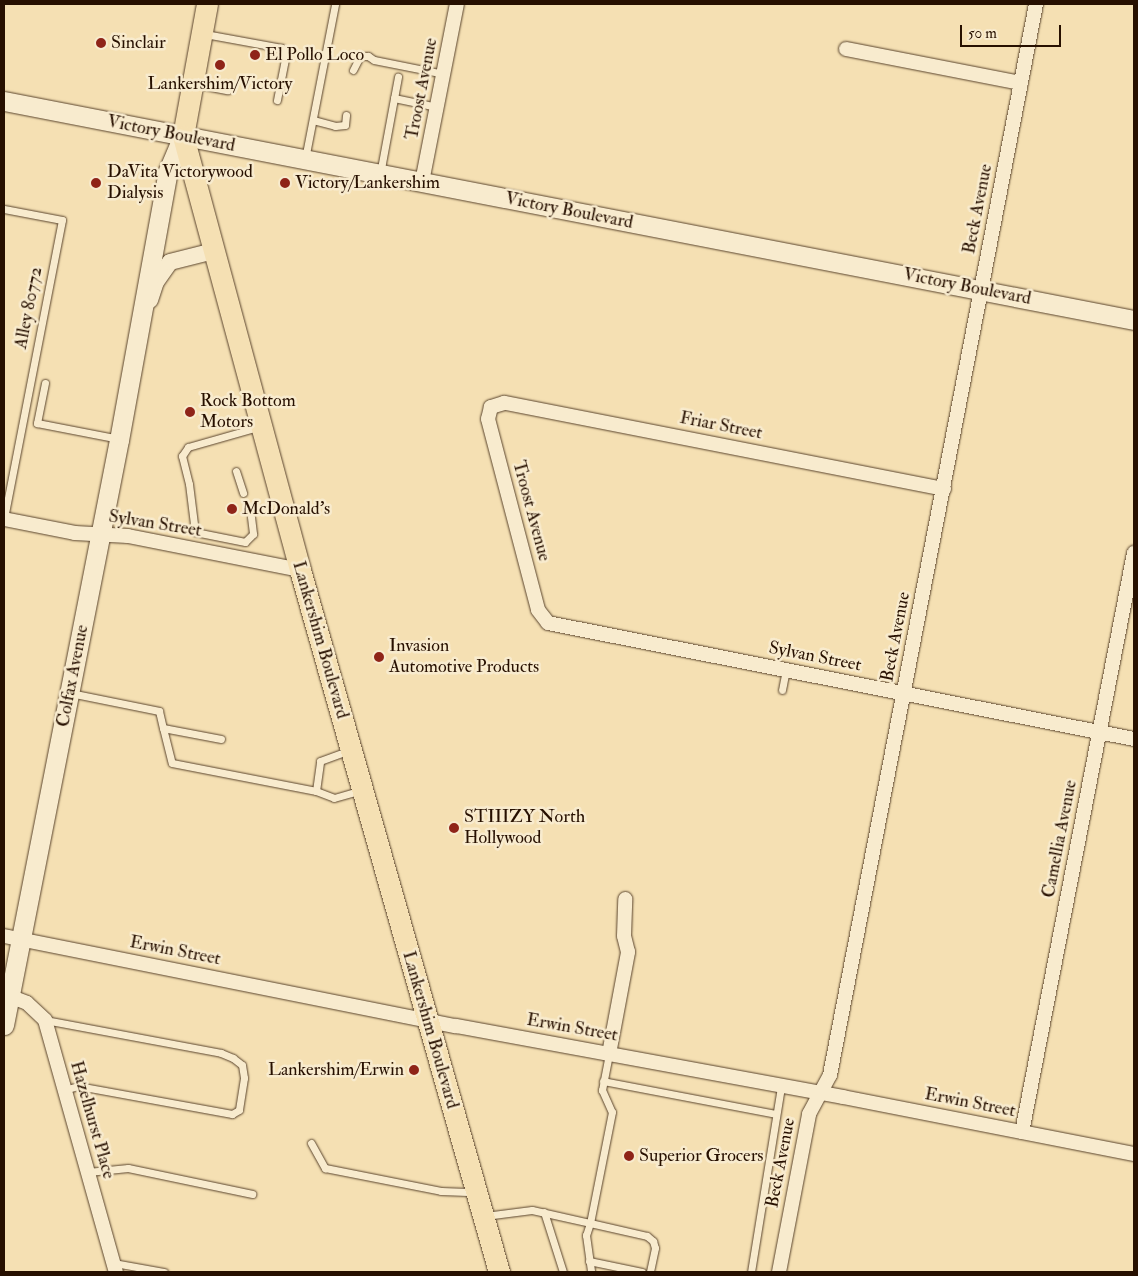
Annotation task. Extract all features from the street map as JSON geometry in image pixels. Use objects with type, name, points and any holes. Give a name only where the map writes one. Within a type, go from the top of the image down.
[{"type":"main road","name":"Lankershim Boulevard","points":[[207,4],[183,136],[350,750],[499,1272]]},
{"type":"main road","name":"Victory Boulevard","points":[[4,102],[1134,320]]},
{"type":"main road","name":"Colfax Avenue","points":[[4,1025],[9,996],[12,937],[70,692],[119,440],[168,171],[183,136]]},
{"type":"street","name":"Troost Avenue","points":[[422,182],[458,4]]},
{"type":"street","name":"Beck Avenue","points":[[779,1272],[809,1114],[830,1075],[1036,4]]},
{"type":"street","points":[[846,49],[1021,83]]},
{"type":"street","name":"Colfax Avenue","points":[[140,328],[156,282],[170,262],[213,251]]},
{"type":"street","name":"Friar Street","points":[[491,407],[504,402],[944,489]]},
{"type":"street","name":"Troost Avenue","points":[[491,407],[488,419],[538,610],[548,623]]},
{"type":"street","name":"Sylvan Street","points":[[4,519],[75,533],[128,536],[300,570]]},
{"type":"street","name":"Camellia Avenue","points":[[1022,1132],[1134,554]]},
{"type":"street","name":"Sylvan Street","points":[[548,623],[1134,739]]},
{"type":"street","points":[[609,1054],[628,952],[624,936],[625,899]]},
{"type":"street","name":"Erwin Street","points":[[12,937],[428,1020],[1134,1154]]},
{"type":"street","points":[[9,996],[27,1003],[45,1020]]},
{"type":"street","name":"Hazelhurst Place","points":[[45,1020],[115,1267]]},
{"type":"lane","points":[[305,160],[335,4]]},
{"type":"lane","points":[[202,33],[282,48],[286,54],[276,100]]},
{"type":"lane","points":[[354,70],[360,56],[368,56],[374,60],[444,74]]},
{"type":"lane","points":[[380,174],[398,76]]},
{"type":"lane","points":[[193,83],[227,90]]},
{"type":"lane","points":[[394,98],[437,107]]},
{"type":"lane","points":[[313,120],[335,126],[345,125],[346,115]]},
{"type":"lane","name":"Alley 80772","points":[[4,209],[62,220],[4,519]]},
{"type":"lane","points":[[45,383],[37,423],[119,440]]},
{"type":"lane","points":[[251,517],[253,534],[245,542],[195,532],[189,484],[182,456],[188,447],[261,426]]},
{"type":"lane","points":[[236,471],[243,492]]},
{"type":"lane","points":[[782,690],[786,670]]},
{"type":"lane","points":[[70,692],[159,711],[172,763],[316,790],[334,798],[362,790]]},
{"type":"lane","points":[[163,728],[221,739]]},
{"type":"lane","points":[[316,790],[320,761],[350,750]]},
{"type":"lane","points":[[45,1020],[221,1053],[233,1058],[242,1065],[244,1078],[239,1110],[232,1114],[78,1086],[64,1090]]},
{"type":"lane","points":[[590,1272],[586,1236],[612,1112],[602,1090],[609,1054]]},
{"type":"lane","points":[[603,1081],[776,1114]]},
{"type":"lane","points":[[751,1272],[781,1087]]},
{"type":"lane","points":[[311,1143],[325,1168],[441,1190],[476,1192]]},
{"type":"lane","points":[[88,1172],[128,1168],[252,1194]]},
{"type":"lane","points":[[483,1217],[532,1210],[646,1236],[654,1241],[655,1248],[650,1272]]},
{"type":"lane","points":[[544,1212],[563,1272]]},
{"type":"lane","points":[[589,1261],[642,1272]]},
{"type":"lane","points":[[115,1267],[164,1272]]},
{"type":"place","name":"Sinclair","points":[[101,43]]},
{"type":"place","name":"El Pollo Loco","points":[[255,55]]},
{"type":"place","name":"Lankershim/Victory","points":[[220,65]]},
{"type":"place","name":"DaVita Victorywood Dialysis","points":[[96,183]]},
{"type":"place","name":"Victory/Lankershim","points":[[285,183]]},
{"type":"place","name":"Rock Bottom Motors","points":[[190,412]]},
{"type":"place","name":"McDonald's","points":[[232,509]]},
{"type":"place","name":"Invasion Automotive Products","points":[[379,657]]},
{"type":"place","name":"STIIIZY North Hollywood","points":[[454,828]]},
{"type":"place","name":"Lankershim/Erwin","points":[[414,1070]]},
{"type":"place","name":"Superior Grocers","points":[[629,1156]]}]
